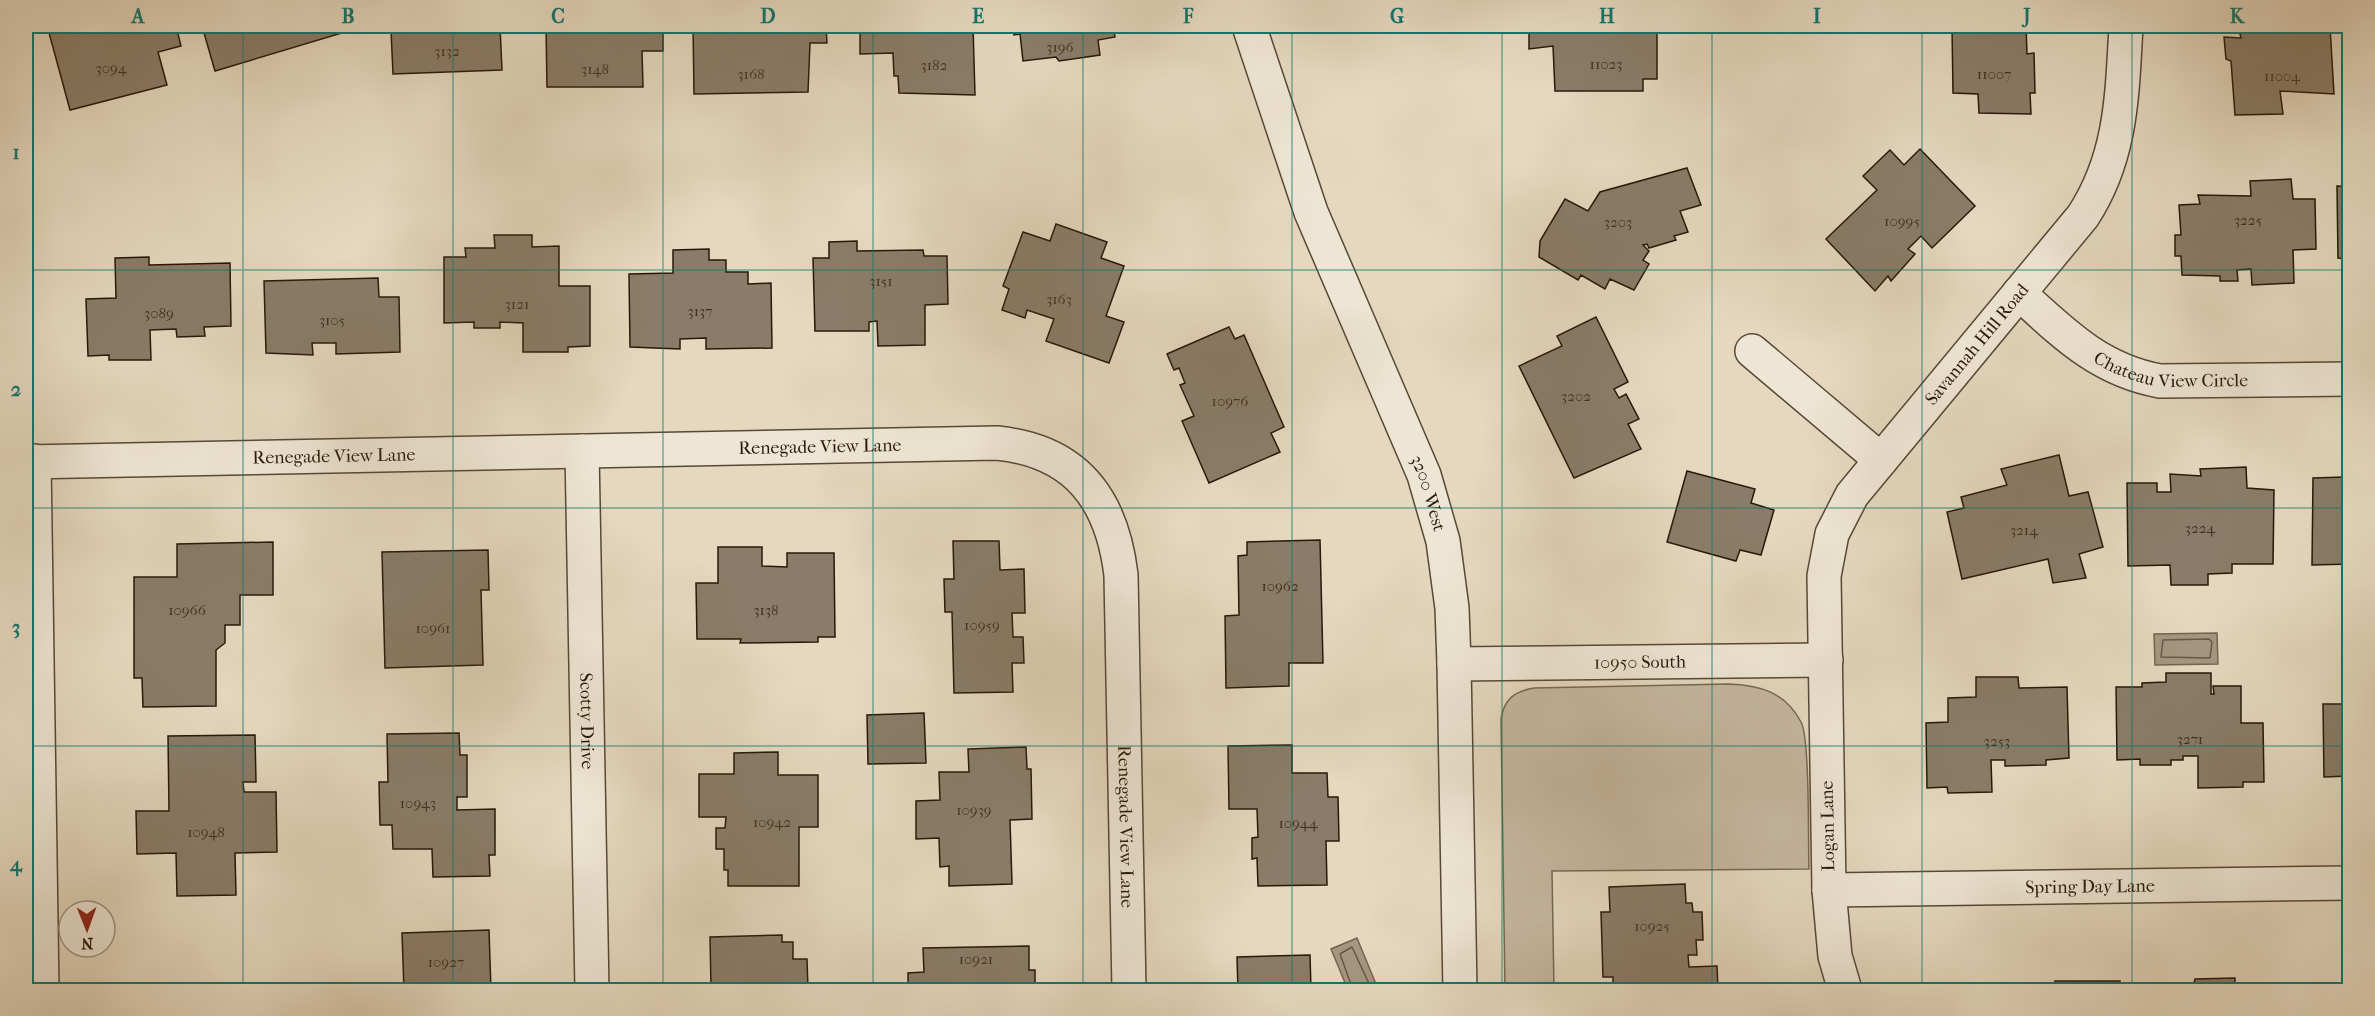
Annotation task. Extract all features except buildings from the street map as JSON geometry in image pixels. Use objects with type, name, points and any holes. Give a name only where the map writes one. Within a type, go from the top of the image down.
[{"type":"street","name":"3200 West","points":[[1249,26],[1311,212],[1424,475],[1443,541],[1452,608],[1460,990]]},
{"type":"street","name":"Savannah Hill Road","points":[[1826,660],[1824,576],[1832,534],[1852,495],[2083,216],[2106,175],[2119,121],[2126,26]]},
{"type":"street","name":"Chateau View Circle","points":[[2019,293],[2096,358],[2137,377],[2160,381],[2349,379]]},
{"type":"street","points":[[1752,351],[1881,460]]},
{"type":"street","name":"Renegade View Lane","points":[[30,461],[997,443],[1042,452],[1063,463],[1082,478],[1111,523],[1118,548],[1121,575],[1129,990]]},
{"type":"street","name":"Scotty Drive","points":[[582,451],[592,990]]},
{"type":"street","points":[[30,461],[42,990]]},
{"type":"street","name":"10950 South","points":[[1454,664],[1826,660]]},
{"type":"street","name":"Logan Lane","points":[[1826,660],[1830,890],[1836,957],[1845,990]]},
{"type":"street","name":"Spring Day Lane","points":[[1830,890],[2349,883]]},
{"type":"shaded area","points":[[1728,684],[1751,686],[1770,692],[1787,704],[1801,722],[1806,748],[1809,869],[1552,871],[1554,990],[1505,990],[1501,719],[1508,701],[1521,691],[1534,688]]},
{"type":"water","points":[[2217,633],[2218,664],[2155,665],[2154,634]]},
{"type":"water","points":[[1357,938],[1378,989],[1348,990],[1331,949]]}]
